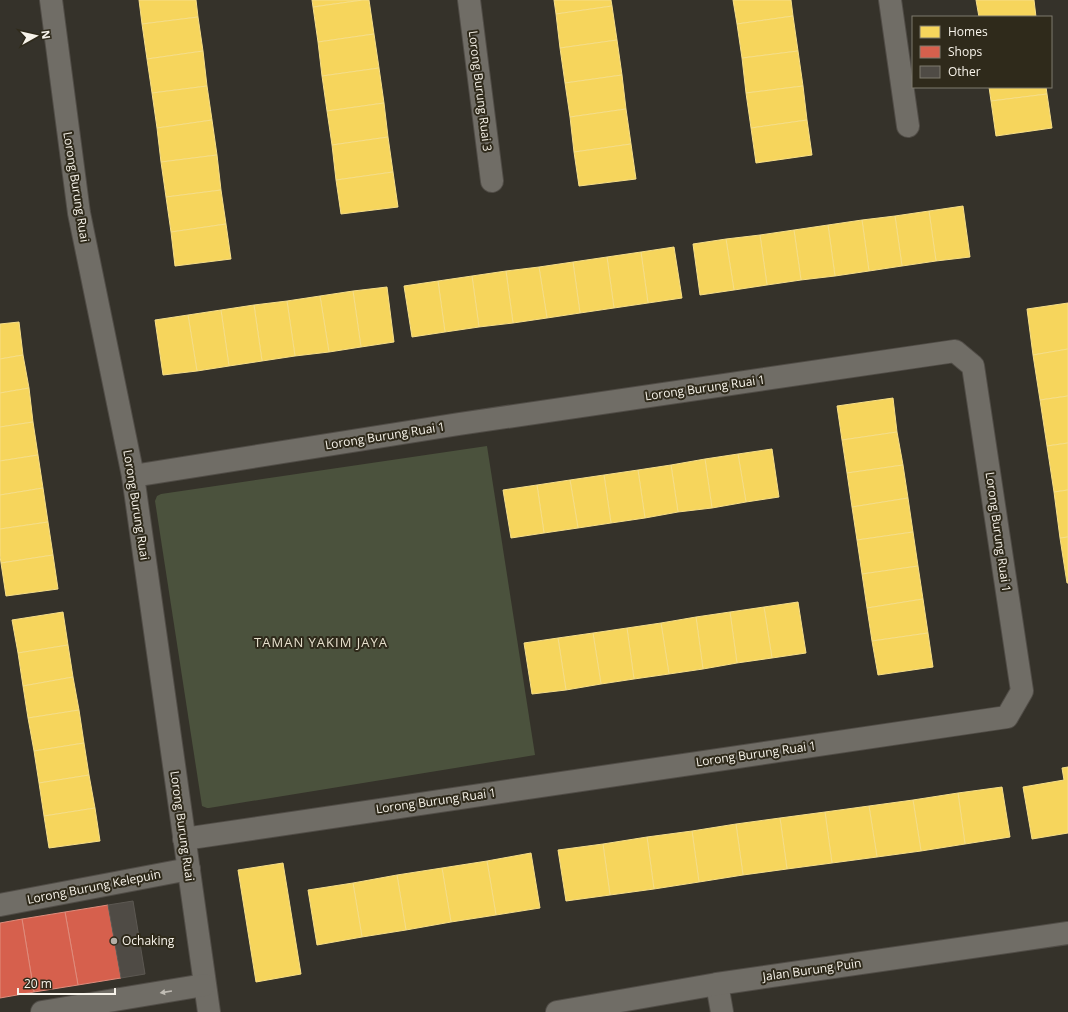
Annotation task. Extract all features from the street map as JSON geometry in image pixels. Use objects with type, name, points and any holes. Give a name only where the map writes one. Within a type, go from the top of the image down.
[{"type":"street","name":"Lorong Burung Ruai","points":[[51,0],[78,213],[133,476],[209,1012]]},
{"type":"street","name":"Lorong Burung Ruai 3","points":[[468,0],[492,181]]},
{"type":"street","points":[[890,0],[908,126]]},
{"type":"street","name":"Lorong Burung Ruai 1","points":[[133,476],[467,423],[955,351],[973,366],[1022,691],[1007,717],[184,839]]},
{"type":"street","name":"Lorong Burung Kelepuin","points":[[0,905],[189,869]]},
{"type":"street","name":"Jalan Burung Puin","points":[[557,1012],[717,984],[1068,933]]},
{"type":"street","points":[[717,984],[722,1012]]},
{"type":"street","points":[[42,1012],[204,985]]},
{"type":"green space","points":[[487,446],[535,755],[209,808],[202,806],[155,501],[157,496],[161,494]]},
{"type":"building: Homes","points":[[139,0],[196,0],[198,17],[142,24]]},
{"type":"building: Homes","points":[[312,0],[363,0],[313,7]]},
{"type":"building: Homes","points":[[369,0],[374,34],[318,42],[313,7]]},
{"type":"building: Homes","points":[[554,0],[611,0],[612,6],[556,14]]},
{"type":"building: Homes","points":[[733,0],[791,0],[793,16],[737,24]]},
{"type":"building: Homes","points":[[976,0],[1034,0],[1036,16],[979,16]]},
{"type":"building: Homes","points":[[612,6],[617,40],[560,48],[556,14]]},
{"type":"building: Homes","points":[[793,16],[798,51],[742,58],[737,24]]},
{"type":"building: Homes","points":[[198,17],[203,51],[147,59],[142,24]]},
{"type":"building: Homes","points":[[374,34],[379,68],[322,76],[318,42]]},
{"type":"building: Homes","points":[[617,40],[622,75],[565,83],[560,48]]},
{"type":"building: Homes","points":[[203,51],[207,86],[152,93],[147,59]]},
{"type":"building: Homes","points":[[798,51],[803,86],[746,93],[742,58]]},
{"type":"building: Homes","points":[[379,68],[384,103],[327,111],[322,76]]},
{"type":"building: Homes","points":[[622,75],[626,109],[570,117],[565,83]]},
{"type":"building: Homes","points":[[207,86],[212,120],[157,128],[152,93]]},
{"type":"building: Homes","points":[[803,86],[807,120],[751,128],[746,93]]},
{"type":"building: Homes","points":[[989,88],[1046,88],[1047,94],[991,101]]},
{"type":"building: Homes","points":[[1047,94],[1052,128],[996,136],[991,101]]},
{"type":"building: Homes","points":[[384,103],[388,137],[332,145],[327,111]]},
{"type":"building: Homes","points":[[626,109],[631,144],[574,152],[570,117]]},
{"type":"building: Homes","points":[[212,120],[217,155],[161,162],[157,128]]},
{"type":"building: Homes","points":[[807,120],[812,155],[756,163],[751,128]]},
{"type":"building: Homes","points":[[388,137],[393,172],[336,180],[332,145]]},
{"type":"building: Homes","points":[[631,144],[636,179],[579,186],[574,152]]},
{"type":"building: Homes","points":[[217,155],[221,190],[166,197],[161,162]]},
{"type":"building: Homes","points":[[393,172],[398,207],[341,214],[336,180]]},
{"type":"building: Homes","points":[[221,190],[226,224],[171,232],[166,197]]},
{"type":"building: Homes","points":[[963,206],[970,257],[936,261],[929,211]]},
{"type":"building: Homes","points":[[929,211],[936,261],[902,266],[895,216]]},
{"type":"building: Homes","points":[[895,216],[902,266],[869,271],[862,220]]},
{"type":"building: Homes","points":[[862,220],[869,271],[835,276],[828,225]]},
{"type":"building: Homes","points":[[226,224],[231,259],[175,266],[171,232]]},
{"type":"building: Homes","points":[[828,225],[835,276],[801,280],[794,230]]},
{"type":"building: Homes","points":[[794,230],[801,280],[767,285],[760,235]]},
{"type":"building: Homes","points":[[760,235],[767,285],[734,290],[726,239]]},
{"type":"building: Homes","points":[[726,239],[734,290],[700,295],[693,244]]},
{"type":"building: Homes","points":[[674,247],[682,298],[648,303],[641,252]]},
{"type":"building: Homes","points":[[641,252],[648,303],[614,308],[607,257]]},
{"type":"building: Homes","points":[[607,257],[614,308],[580,313],[573,262]]},
{"type":"building: Homes","points":[[573,262],[580,313],[547,318],[539,267]]},
{"type":"building: Homes","points":[[539,267],[547,318],[513,323],[506,271]]},
{"type":"building: Homes","points":[[506,271],[513,323],[479,327],[472,276]]},
{"type":"building: Homes","points":[[472,276],[479,327],[445,332],[438,281]]},
{"type":"building: Homes","points":[[438,281],[445,332],[412,337],[404,286]]},
{"type":"building: Homes","points":[[387,287],[394,342],[361,347],[353,291]]},
{"type":"building: Homes","points":[[353,291],[361,347],[329,352],[320,296]]},
{"type":"building: Homes","points":[[320,296],[329,352],[295,356],[287,301]]},
{"type":"building: Homes","points":[[287,301],[295,356],[262,361],[254,305]]},
{"type":"building: Homes","points":[[1068,303],[1068,349],[1033,355],[1027,309]]},
{"type":"building: Homes","points":[[254,305],[262,361],[229,366],[221,310]]},
{"type":"building: Homes","points":[[221,310],[229,366],[197,371],[188,315]]},
{"type":"building: Homes","points":[[188,315],[197,371],[163,375],[155,320]]},
{"type":"building: Homes","points":[[19,322],[23,355],[0,359],[0,324]]},
{"type":"building: Homes","points":[[1068,349],[1068,396],[1040,400],[1033,355]]},
{"type":"building: Homes","points":[[23,355],[29,388],[0,393],[0,359]]},
{"type":"building: Homes","points":[[29,388],[33,422],[0,427],[0,393]]},
{"type":"building: Homes","points":[[1068,396],[1068,443],[1047,446],[1040,400]]},
{"type":"building: Homes","points":[[893,398],[897,432],[842,440],[837,406]]},
{"type":"building: Homes","points":[[33,422],[38,455],[0,461],[0,427]]},
{"type":"building: Homes","points":[[897,432],[903,465],[847,473],[842,440]]},
{"type":"building: Homes","points":[[1068,443],[1068,490],[1054,492],[1047,446]]},
{"type":"building: Homes","points":[[772,449],[779,497],[746,502],[738,454]]},
{"type":"building: Homes","points":[[738,454],[746,502],[712,508],[705,459]]},
{"type":"building: Homes","points":[[38,455],[43,488],[0,495],[0,461]]},
{"type":"building: Homes","points":[[705,459],[712,508],[678,512],[671,465]]},
{"type":"building: Homes","points":[[671,465],[678,512],[645,518],[638,470]]},
{"type":"building: Homes","points":[[903,465],[908,498],[852,507],[847,473]]},
{"type":"building: Homes","points":[[638,470],[645,518],[611,523],[604,475]]},
{"type":"building: Homes","points":[[604,475],[611,523],[578,528],[570,480]]},
{"type":"building: Homes","points":[[570,480],[578,528],[544,533],[537,485]]},
{"type":"building: Homes","points":[[537,485],[544,533],[511,538],[503,490]]},
{"type":"building: Homes","points":[[43,488],[48,522],[0,529],[0,495]]},
{"type":"building: Homes","points":[[1068,490],[1068,537],[1060,538],[1054,492]]},
{"type":"building: Homes","points":[[908,498],[913,532],[857,540],[852,507]]},
{"type":"building: Homes","points":[[48,522],[53,555],[1,563],[0,529]]},
{"type":"building: Homes","points":[[913,532],[918,566],[862,574],[857,540]]},
{"type":"building: Homes","points":[[1068,537],[1068,583],[1067,583],[1060,538]]},
{"type":"building: Homes","points":[[53,555],[58,589],[6,596],[1,563]]},
{"type":"building: Homes","points":[[918,566],[923,599],[867,608],[862,574]]},
{"type":"building: Homes","points":[[923,599],[928,633],[872,641],[867,608]]},
{"type":"building: Homes","points":[[798,602],[806,653],[772,658],[764,607]]},
{"type":"building: Homes","points":[[764,607],[772,658],[737,663],[730,612]]},
{"type":"building: Homes","points":[[63,612],[68,645],[18,653],[12,620]]},
{"type":"building: Homes","points":[[730,612],[737,663],[703,669],[696,617]]},
{"type":"building: Homes","points":[[696,617],[703,669],[669,674],[661,623]]},
{"type":"building: Homes","points":[[661,623],[669,674],[634,679],[627,628]]},
{"type":"building: Homes","points":[[627,628],[634,679],[601,684],[593,633]]},
{"type":"building: Homes","points":[[593,633],[601,684],[566,690],[558,638]]},
{"type":"building: Homes","points":[[928,633],[933,667],[878,675],[872,641]]},
{"type":"building: Homes","points":[[558,638],[566,690],[532,694],[524,643]]},
{"type":"building: Homes","points":[[68,645],[73,677],[23,686],[18,653]]},
{"type":"building: Homes","points":[[73,677],[79,710],[28,718],[23,686]]},
{"type":"building: Homes","points":[[79,710],[84,743],[34,751],[28,718]]},
{"type":"building: Homes","points":[[84,743],[89,775],[39,783],[34,751]]},
{"type":"building: Homes","points":[[1068,767],[1068,833],[1032,839],[1023,787],[1064,780],[1062,768]]},
{"type":"building: Homes","points":[[89,775],[95,808],[44,816],[39,783]]},
{"type":"building: Homes","points":[[1002,787],[1010,837],[965,844],[958,793]]},
{"type":"building: Homes","points":[[958,793],[965,844],[921,851],[913,800]]},
{"type":"building: Homes","points":[[913,800],[921,851],[877,857],[869,806]]},
{"type":"building: Homes","points":[[869,806],[877,857],[832,863],[825,812]]},
{"type":"building: Homes","points":[[95,808],[100,841],[49,848],[44,816]]},
{"type":"building: Homes","points":[[825,812],[832,863],[787,869],[780,818]]},
{"type":"building: Homes","points":[[780,818],[787,869],[743,875],[736,824]]},
{"type":"building: Homes","points":[[736,824],[743,875],[699,882],[692,831]]},
{"type":"building: Homes","points":[[692,831],[699,882],[654,889],[647,837]]},
{"type":"building: Homes","points":[[647,837],[654,889],[610,895],[603,844]]},
{"type":"building: Homes","points":[[603,844],[610,895],[566,901],[558,850]]},
{"type":"building: Homes","points":[[531,853],[540,908],[496,915],[487,861]]},
{"type":"building: Homes","points":[[487,861],[496,915],[451,922],[442,868]]},
{"type":"building: Homes","points":[[283,863],[301,974],[256,982],[238,870]]},
{"type":"building: Homes","points":[[442,868],[451,922],[406,930],[397,875]]},
{"type":"building: Homes","points":[[397,875],[406,930],[362,937],[353,883]]},
{"type":"building: Homes","points":[[353,883],[362,937],[317,945],[308,890]]},
{"type":"building: Shops","points":[[108,905],[121,978],[78,985],[65,912]]},
{"type":"building: Shops","points":[[65,912],[78,985],[34,992],[22,919]]},
{"type":"building: Shops","points":[[22,919],[34,992],[0,998],[0,923]]},
{"type":"building: Other","points":[[133,901],[145,974],[121,978],[108,905]]},
{"type":"place","name":"Ochaking","points":[[114,941]]},
{"type":"district","name":"TAMAN YAKIM JAYA","points":[[321,642]]}]
